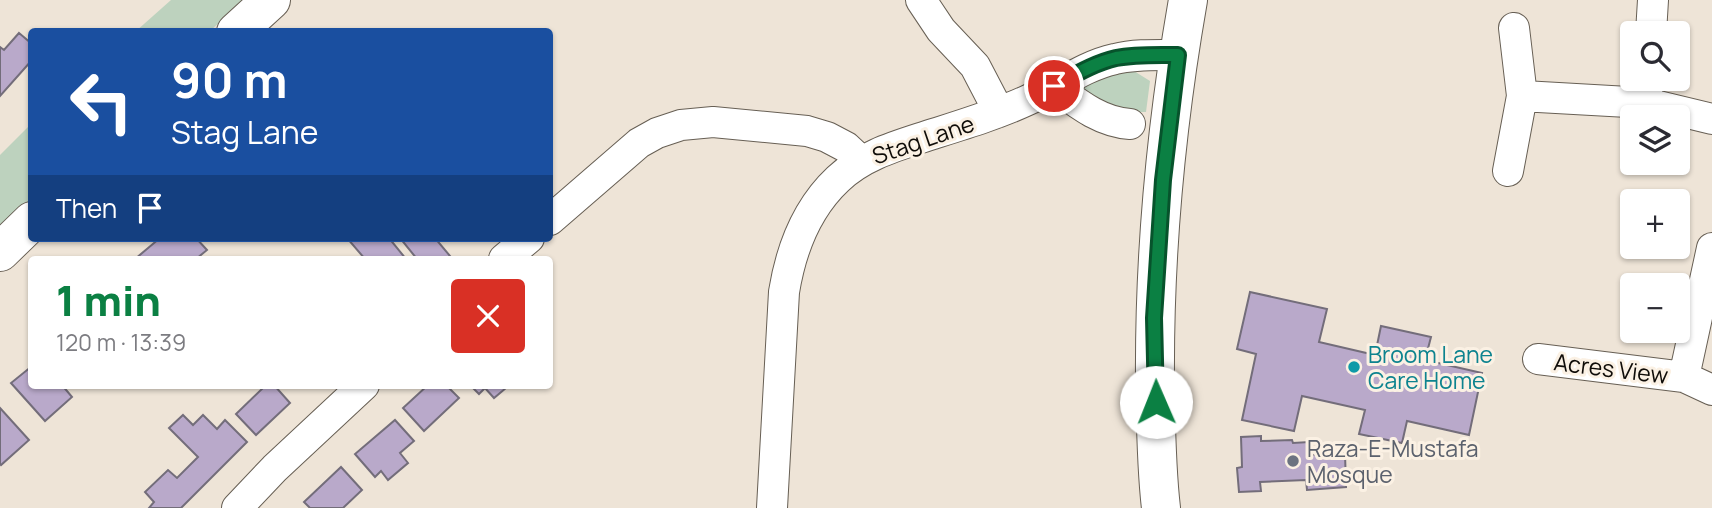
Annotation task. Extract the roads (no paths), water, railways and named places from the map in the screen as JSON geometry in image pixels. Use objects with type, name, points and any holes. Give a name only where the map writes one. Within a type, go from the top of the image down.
[{"type":"main road","points":[[240,28],[271,0]]},
{"type":"main road","points":[[1161,508],[1157,472],[1154,318],[1163,180],[1178,55],[1188,0]]},
{"type":"main road","points":[[0,252],[28,225]]},
{"type":"street","points":[[921,0],[941,30],[975,66],[999,112]]},
{"type":"street","points":[[1652,21],[1653,0]]},
{"type":"street","points":[[1508,171],[1522,96],[1514,28]]},
{"type":"street","name":"Stag Lane","points":[[772,508],[784,292],[788,268],[795,244],[808,217],[838,178],[861,160],[999,112],[1115,58],[1178,55]]},
{"type":"street","points":[[1054,86],[1087,111],[1119,123],[1130,124]]},
{"type":"street","points":[[1522,96],[1647,91],[1712,119]]},
{"type":"street","points":[[553,217],[639,144],[657,132],[681,125],[713,122],[807,131],[827,137],[861,160]]},
{"type":"street","points":[[508,256],[524,242]]},
{"type":"street","name":"Acres View","points":[[1684,377],[1712,248]]},
{"type":"street","name":"Acres View","points":[[1538,359],[1684,377],[1712,390]]},
{"type":"street","points":[[237,508],[275,468],[360,389]]},
{"type":"place","name":"Broom Lane Care Home","points":[[1354,367]]},
{"type":"place","name":"Raza-E-Mustafa Mosque","points":[[1293,461]]}]
